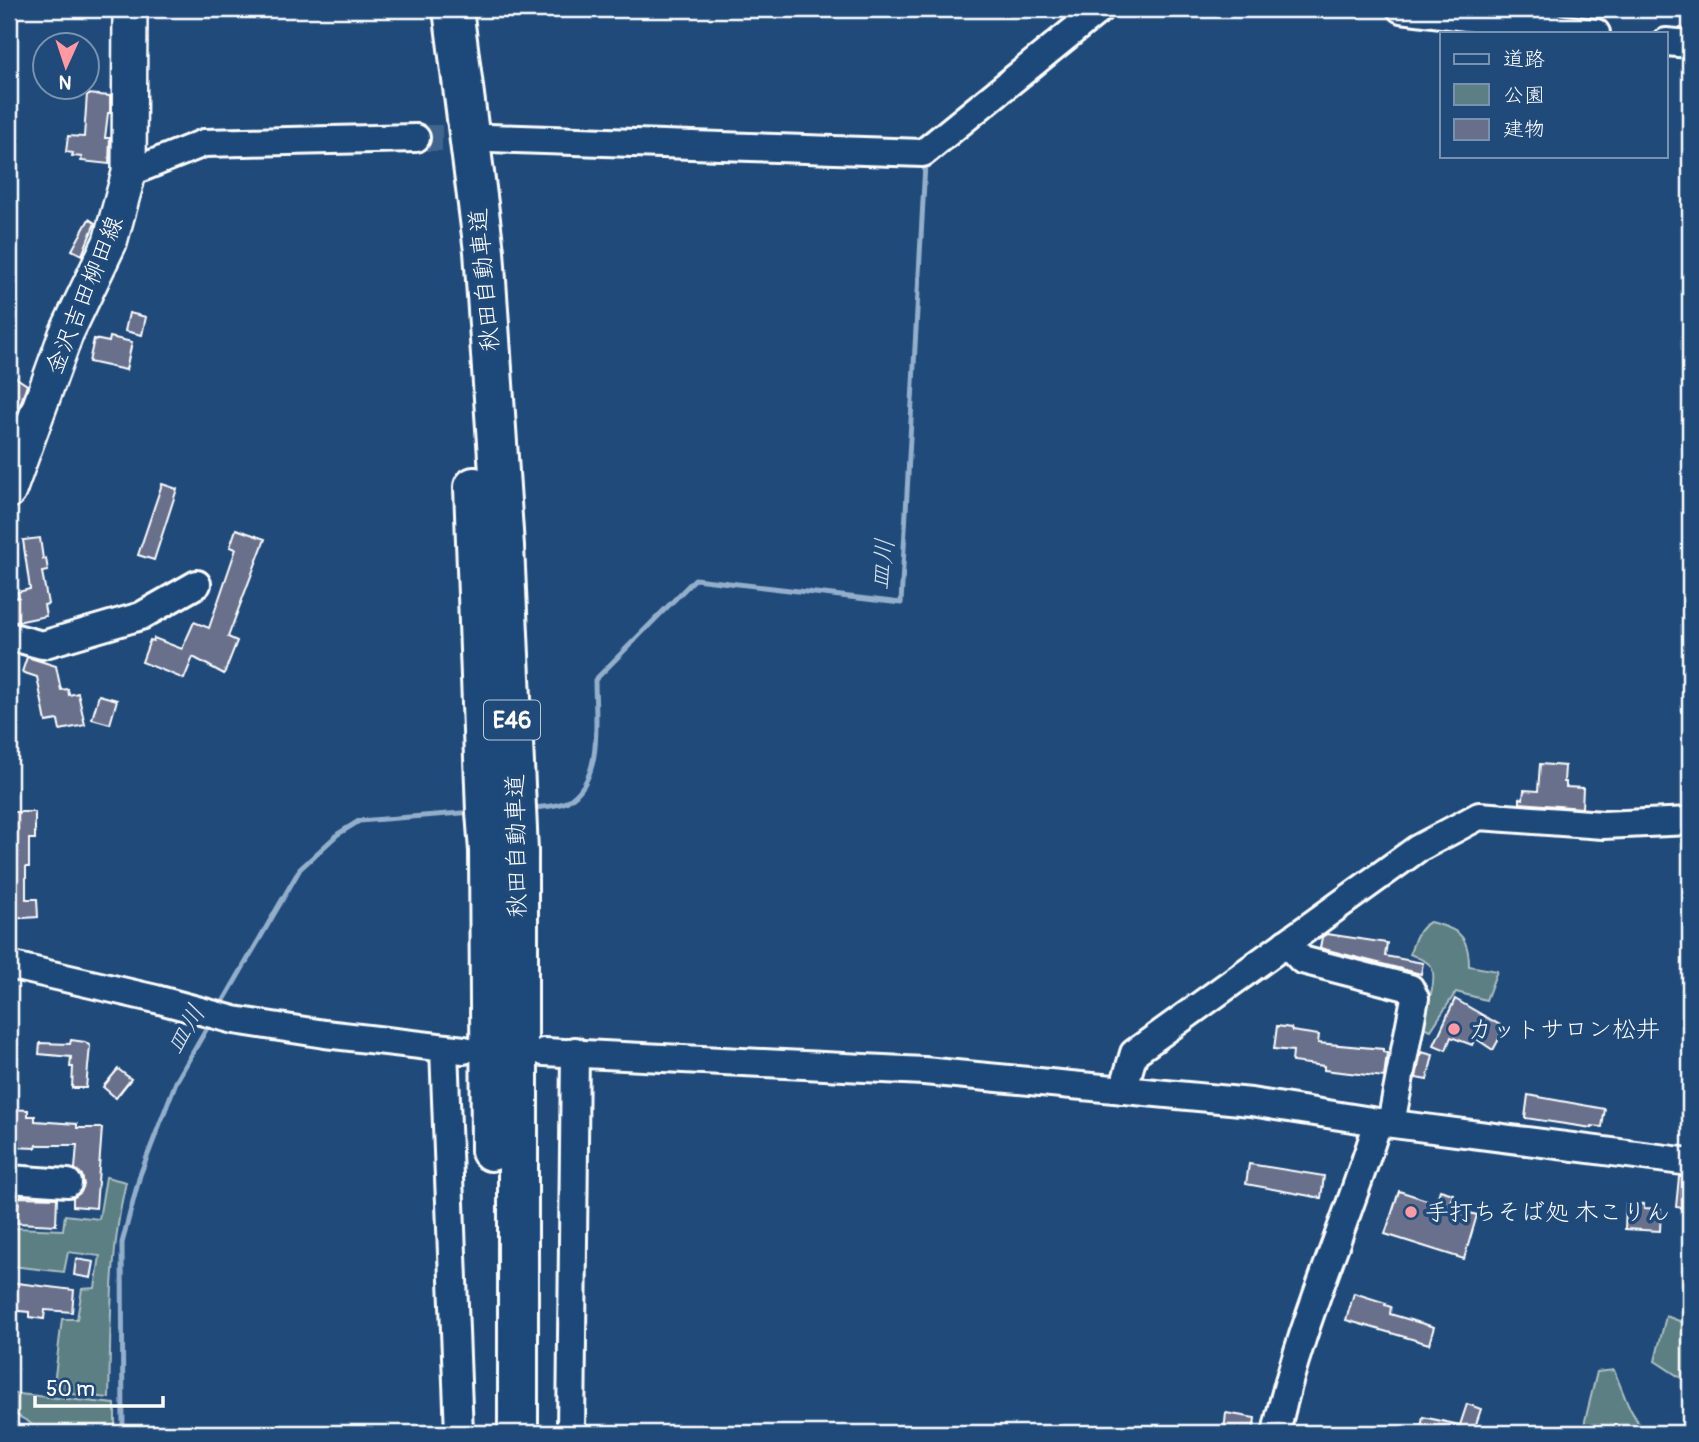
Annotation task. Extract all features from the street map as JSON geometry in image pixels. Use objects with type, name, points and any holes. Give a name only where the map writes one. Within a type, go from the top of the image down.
[{"type":"highway","name":"秋田自動車道","points":[[427,9],[459,254],[477,547],[489,851],[492,1433]]},
{"type":"highway","name":"秋田自動車道","points":[[453,9],[484,251],[504,546],[517,851],[518,1433]]},
{"type":"main road","name":"金沢吉田柳田線","points":[[9,491],[17,443],[110,242],[129,173],[130,9]]},
{"type":"street","points":[[489,138],[923,153],[1100,9]]},
{"type":"street","points":[[1401,9],[1588,32]]},
{"type":"street","points":[[1668,41],[1690,44]]},
{"type":"street","points":[[129,173],[204,144],[416,138]]},
{"type":"street","points":[[9,636],[42,645],[141,616],[197,584]]},
{"type":"street","points":[[1123,1090],[1134,1054],[1417,849],[1479,816],[1603,825],[1690,821]]},
{"type":"street","points":[[1276,1433],[1311,1307],[1384,1123],[1415,998],[1410,988],[1302,960],[1286,943]]},
{"type":"street","points":[[9,965],[234,1020],[454,1049],[459,1433]]},
{"type":"street","points":[[571,1433],[575,1051]]},
{"type":"street","points":[[544,1052],[575,1051],[924,1071],[1251,1102],[1384,1123],[1690,1162]]},
{"type":"street","points":[[9,1179],[68,1183]]},
{"type":"green space","points":[[1430,922],[1448,927],[1460,935],[1467,947],[1469,966],[1497,971],[1486,1000],[1456,992],[1431,1030],[1419,1026],[1430,995],[1433,971],[1428,963],[1410,954],[1419,932]]},
{"type":"green space","points":[[106,1177],[126,1182],[116,1236],[109,1398],[53,1392],[62,1319],[77,1319],[82,1289],[95,1288],[100,1256],[68,1252],[64,1272],[12,1266],[15,1228],[63,1230],[65,1215],[99,1219]]},
{"type":"green space","points":[[1666,1316],[1690,1325],[1690,1384],[1655,1361]]},
{"type":"green space","points":[[1614,1370],[1628,1405],[1644,1433],[1582,1433],[1597,1372]]},
{"type":"green space","points":[[9,1393],[115,1404],[115,1433],[39,1433],[29,1422],[9,1411]]},
{"type":"building","points":[[102,95],[110,96],[105,138],[110,138],[109,164],[81,161],[82,157],[66,152],[68,136],[84,137],[86,102],[102,102]]},
{"type":"building","points":[[89,219],[95,223],[82,255],[72,250]]},
{"type":"building","points":[[129,313],[146,317],[142,335],[125,331]]},
{"type":"building","points":[[110,337],[132,342],[126,370],[89,362],[94,339],[109,342]]},
{"type":"building","points":[[9,373],[27,385],[9,435]]},
{"type":"building","points":[[162,484],[177,489],[154,560],[138,555]]},
{"type":"building","points":[[236,529],[265,539],[228,637],[237,641],[224,674],[193,657],[184,679],[142,662],[150,640],[153,641],[154,638],[182,649],[194,622],[209,628],[236,549],[230,547]]},
{"type":"building","points":[[40,538],[48,571],[42,572],[48,604],[44,605],[46,616],[10,621],[9,599],[19,597],[18,592],[30,589],[23,540]]},
{"type":"building","points":[[27,657],[56,666],[61,690],[68,689],[69,695],[78,693],[85,725],[60,730],[58,720],[46,722],[37,677],[22,672]]},
{"type":"building","points":[[99,695],[117,700],[110,724],[92,719]]},
{"type":"building","points":[[1540,764],[1565,766],[1566,787],[1583,788],[1582,808],[1520,803],[1524,790],[1538,791]]},
{"type":"building","points":[[9,812],[35,812],[35,839],[29,839],[29,867],[26,867],[26,899],[37,899],[38,917],[9,919]]},
{"type":"building","points":[[1327,934],[1387,943],[1385,956],[1423,963],[1421,974],[1320,948],[1322,937]]},
{"type":"building","points":[[1455,999],[1505,1028],[1493,1050],[1475,1038],[1472,1045],[1451,1037],[1446,1050],[1434,1045]]},
{"type":"building","points":[[1277,1026],[1319,1035],[1318,1043],[1383,1049],[1383,1052],[1387,1053],[1384,1077],[1324,1070],[1324,1066],[1292,1062],[1293,1051],[1274,1049]]},
{"type":"building","points":[[71,1040],[85,1042],[90,1046],[86,1088],[72,1088],[71,1057],[39,1054],[40,1043],[70,1044]]},
{"type":"building","points":[[1421,1052],[1433,1055],[1427,1080],[1416,1078]]},
{"type":"building","points":[[118,1069],[131,1079],[116,1098],[103,1087]]},
{"type":"building","points":[[1528,1095],[1605,1109],[1602,1127],[1592,1128],[1525,1118]]},
{"type":"building","points":[[9,1109],[28,1110],[28,1116],[35,1116],[35,1121],[77,1124],[77,1128],[102,1128],[96,1208],[73,1206],[73,1198],[81,1192],[84,1185],[82,1175],[75,1169],[77,1145],[11,1147]]},
{"type":"building","points":[[1249,1164],[1324,1176],[1321,1198],[1246,1184]]},
{"type":"building","points":[[1679,1177],[1690,1177],[1690,1209],[1676,1207]]},
{"type":"building","points":[[1440,1190],[1453,1194],[1449,1207],[1477,1215],[1464,1259],[1385,1234],[1399,1191],[1436,1203]]},
{"type":"building","points":[[19,1197],[57,1198],[56,1225],[17,1223]]},
{"type":"building","points":[[1626,1203],[1661,1209],[1660,1231],[1625,1229]]},
{"type":"building","points":[[76,1259],[94,1262],[91,1278],[74,1275]]},
{"type":"building","points":[[9,1282],[74,1290],[72,1312],[45,1310],[44,1319],[29,1317],[29,1312],[9,1310]]},
{"type":"building","points":[[1354,1293],[1386,1303],[1385,1305],[1391,1307],[1390,1314],[1434,1327],[1429,1344],[1346,1320]]},
{"type":"building","points":[[1467,1404],[1481,1409],[1473,1433],[1420,1433],[1423,1417],[1460,1425]]},
{"type":"building","points":[[1226,1413],[1255,1418],[1253,1433],[1224,1432]]},
{"type":"waterway","name":"皿川","points":[[534,808],[566,802],[578,792],[587,779],[595,747],[595,680],[695,579],[901,603],[925,164],[929,160]]},
{"type":"waterway","name":"皿川","points":[[220,1007],[300,869],[338,834],[359,821],[474,812]]},
{"type":"waterway","name":"皿川","points":[[123,1433],[122,1243],[140,1175],[176,1082],[211,1021]]},
{"type":"tunnel","points":[[416,138],[484,138]]},
{"type":"place","name":"カットサロン松井","points":[[1454,1029]]},
{"type":"place","name":"手打ちそば処 木こりん","points":[[1411,1212]]}]
